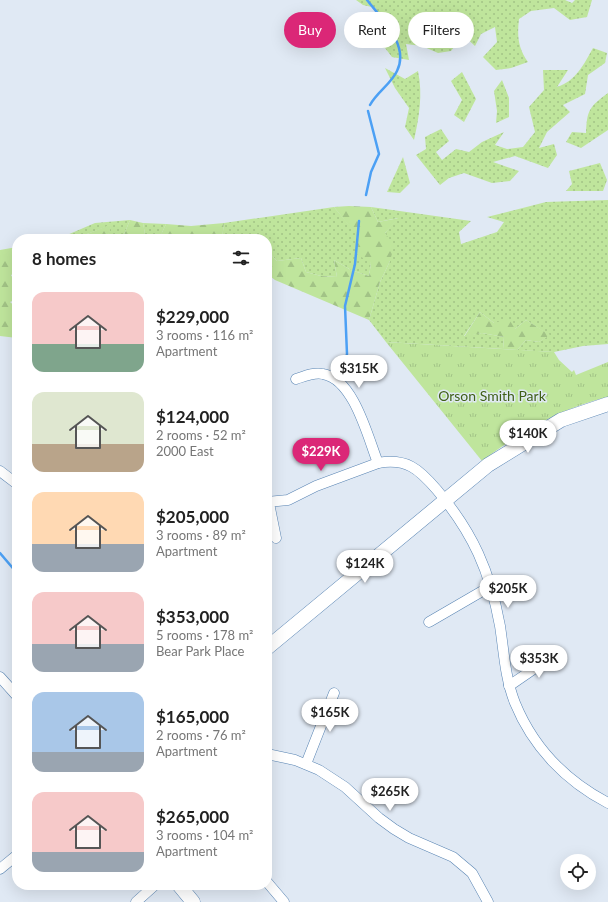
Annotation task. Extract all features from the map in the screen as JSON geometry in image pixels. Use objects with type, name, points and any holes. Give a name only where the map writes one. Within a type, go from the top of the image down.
[{"type":"street","points":[[296,379],[313,374],[323,374],[332,376],[340,382],[353,401],[378,463]]},
{"type":"street","points":[[272,644],[488,465],[562,420],[608,404]]},
{"type":"street","points":[[272,502],[288,500],[316,486],[378,463],[395,462],[415,468],[423,474],[446,500],[466,528],[484,565],[491,586],[500,628],[509,686],[523,720],[544,752],[571,780],[606,800]]},
{"type":"street","points":[[0,471],[12,480]]},
{"type":"street","points":[[272,520],[276,538]]},
{"type":"street","points":[[429,622],[491,586]]},
{"type":"street","points":[[509,686],[558,653]]},
{"type":"street","points":[[0,677],[12,690]]},
{"type":"street","points":[[306,764],[334,693]]},
{"type":"street","points":[[272,755],[306,764],[345,787],[379,818],[394,829],[414,840],[448,854],[463,864],[479,883],[488,902]]},
{"type":"street","points":[[0,869],[12,859]]},
{"type":"street","points":[[272,888],[284,902]]},
{"type":"street","points":[[136,902],[150,890]]},
{"type":"street","points":[[183,890],[193,902]]},
{"type":"green space","points":[[356,0],[565,0],[572,3],[575,0],[592,0],[587,17],[570,20],[554,8],[531,11],[519,19],[518,31],[520,47],[528,62],[511,68],[496,70],[483,57],[497,42],[495,27],[481,34],[475,46],[474,12],[408,12],[408,44],[406,44],[409,60],[392,57],[385,48],[400,48],[400,12],[376,12],[376,8],[363,5]]},
{"type":"green space","points":[[427,48],[453,48],[451,51],[438,53]]},
{"type":"green space","points":[[593,48],[607,53],[605,63],[588,75],[585,94],[563,105],[570,112],[547,132],[539,148],[554,144],[557,155],[548,168],[515,156],[493,162],[519,171],[510,181],[492,183],[464,173],[449,178],[440,185],[416,155],[426,149],[425,137],[441,129],[449,141],[436,152],[442,160],[456,149],[469,152],[482,142],[504,132],[495,145],[507,149],[523,147],[535,132],[529,107],[544,90],[543,70],[568,70],[557,87],[564,84],[579,71]]},
{"type":"green space","points":[[385,68],[405,79],[418,71],[420,97],[419,114],[414,140],[405,127],[409,108],[395,88]]},
{"type":"green space","points":[[462,72],[476,99],[464,122],[454,115],[462,100],[451,81]]},
{"type":"green space","points":[[502,80],[509,98],[509,117],[496,123],[497,111],[494,91]]},
{"type":"green space","points":[[608,93],[608,130],[581,148],[566,142],[572,132],[586,133],[587,119],[590,110]]},
{"type":"green space","points":[[403,157],[410,183],[400,193],[387,192]]},
{"type":"green space","points":[[600,163],[607,180],[603,191],[566,191],[572,184],[569,171]]},
{"type":"green space","points":[[608,200],[608,344],[583,346],[554,352],[517,350],[526,340],[539,342],[549,335],[526,320],[515,329],[494,323],[480,312],[464,336],[482,333],[504,337],[503,349],[386,342],[369,320],[380,282],[390,261],[385,233],[398,218],[378,222],[371,207],[471,221],[459,232],[461,244],[497,232],[504,222],[487,217],[546,202]]},
{"type":"green space","points":[[334,207],[359,237],[371,263],[369,276],[351,270],[334,260],[337,277],[321,276],[306,272],[301,258],[277,261],[272,256],[272,234],[223,234],[224,223]]},
{"type":"green space","points":[[334,207],[371,207],[378,222],[399,218],[385,233],[394,246],[390,261],[380,282],[369,320],[272,278],[272,256],[277,261],[301,258],[306,272],[321,276],[337,277],[334,260],[351,270],[369,276],[371,263],[355,253],[358,237]]},
{"type":"green space","points":[[130,220],[124,234],[108,234],[111,225],[87,234],[69,234],[95,223]]},
{"type":"green space","points":[[130,220],[143,223],[145,234],[124,234]]},
{"type":"green space","points":[[143,223],[166,224],[161,234],[145,234]]},
{"type":"green space","points":[[224,223],[223,234],[161,234],[166,224],[191,226]]},
{"type":"green space","points":[[112,224],[109,234],[87,234]]},
{"type":"green space","points":[[12,248],[12,301],[10,302],[12,304],[12,337],[0,336],[0,250]]},
{"type":"green space","points":[[480,312],[494,323],[509,319],[515,329],[526,320],[550,335],[539,342],[526,340],[517,350],[503,349],[504,337],[482,333],[464,337]]},
{"type":"green space","name":"Orson Smith Park","points":[[386,342],[554,352],[559,360],[572,372],[574,370],[576,375],[608,362],[608,397],[557,414],[511,440],[482,461]]},
{"type":"waterway","points":[[367,0],[392,32],[400,51],[400,61],[397,71],[370,105]]},
{"type":"waterway","points":[[366,195],[371,172],[379,154],[368,111]]},
{"type":"waterway","points":[[343,368],[347,354],[345,306],[355,264],[359,221]]},
{"type":"waterway","points":[[0,553],[12,567]]}]
